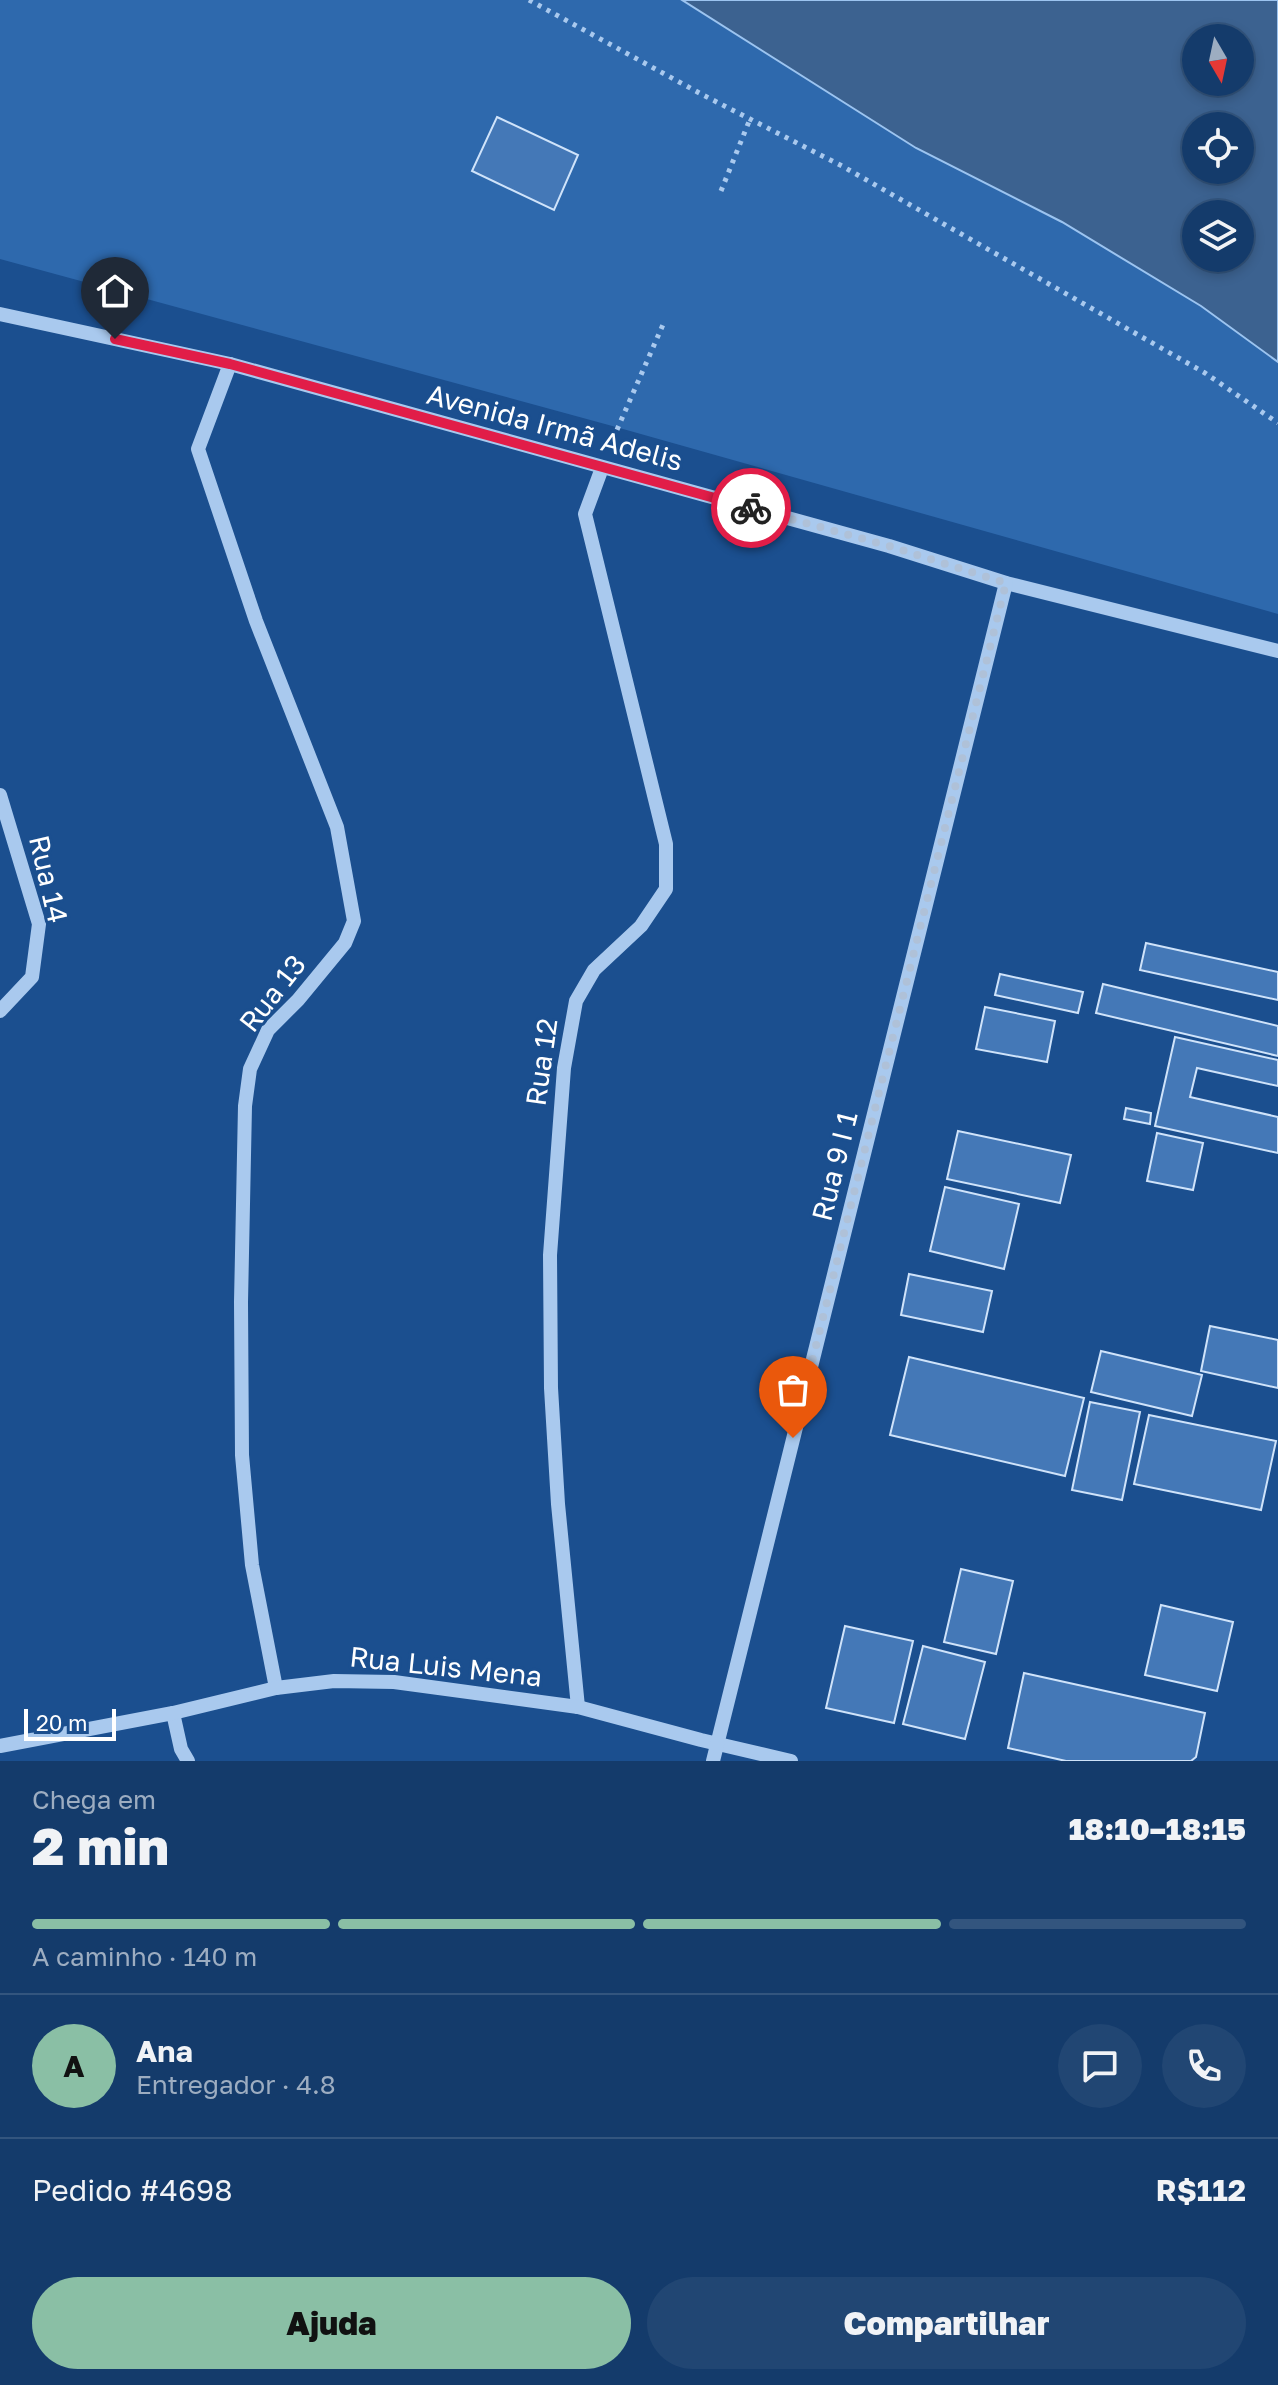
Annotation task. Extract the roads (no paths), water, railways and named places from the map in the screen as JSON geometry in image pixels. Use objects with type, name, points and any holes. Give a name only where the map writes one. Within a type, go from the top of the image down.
[{"type":"street","name":"Avenida Irmã Adelis","points":[[0,314],[230,364],[889,546],[1006,583],[1278,651]]},
{"type":"street","name":"Rua 13","points":[[230,364],[198,449],[256,621],[337,827],[354,921],[345,943],[298,1000],[268,1030],[250,1069],[245,1106],[242,1455],[252,1565],[276,1688]]},
{"type":"street","name":"Rua 12","points":[[578,1707],[558,1504],[551,1388],[550,1255],[564,1068],[576,1001],[594,970],[641,926],[666,889],[666,844],[585,514],[602,468]]},
{"type":"street","name":"Rua 9 I 1","points":[[713,1761],[1006,583]]},
{"type":"street","name":"Rua 14","points":[[0,795],[39,924],[32,977],[0,1011]]},
{"type":"street","name":"Rua Luis Mena","points":[[0,1746],[173,1713],[276,1688],[334,1681],[394,1682],[578,1707],[791,1761]]},
{"type":"street","points":[[173,1713],[181,1749],[188,1761]]}]
